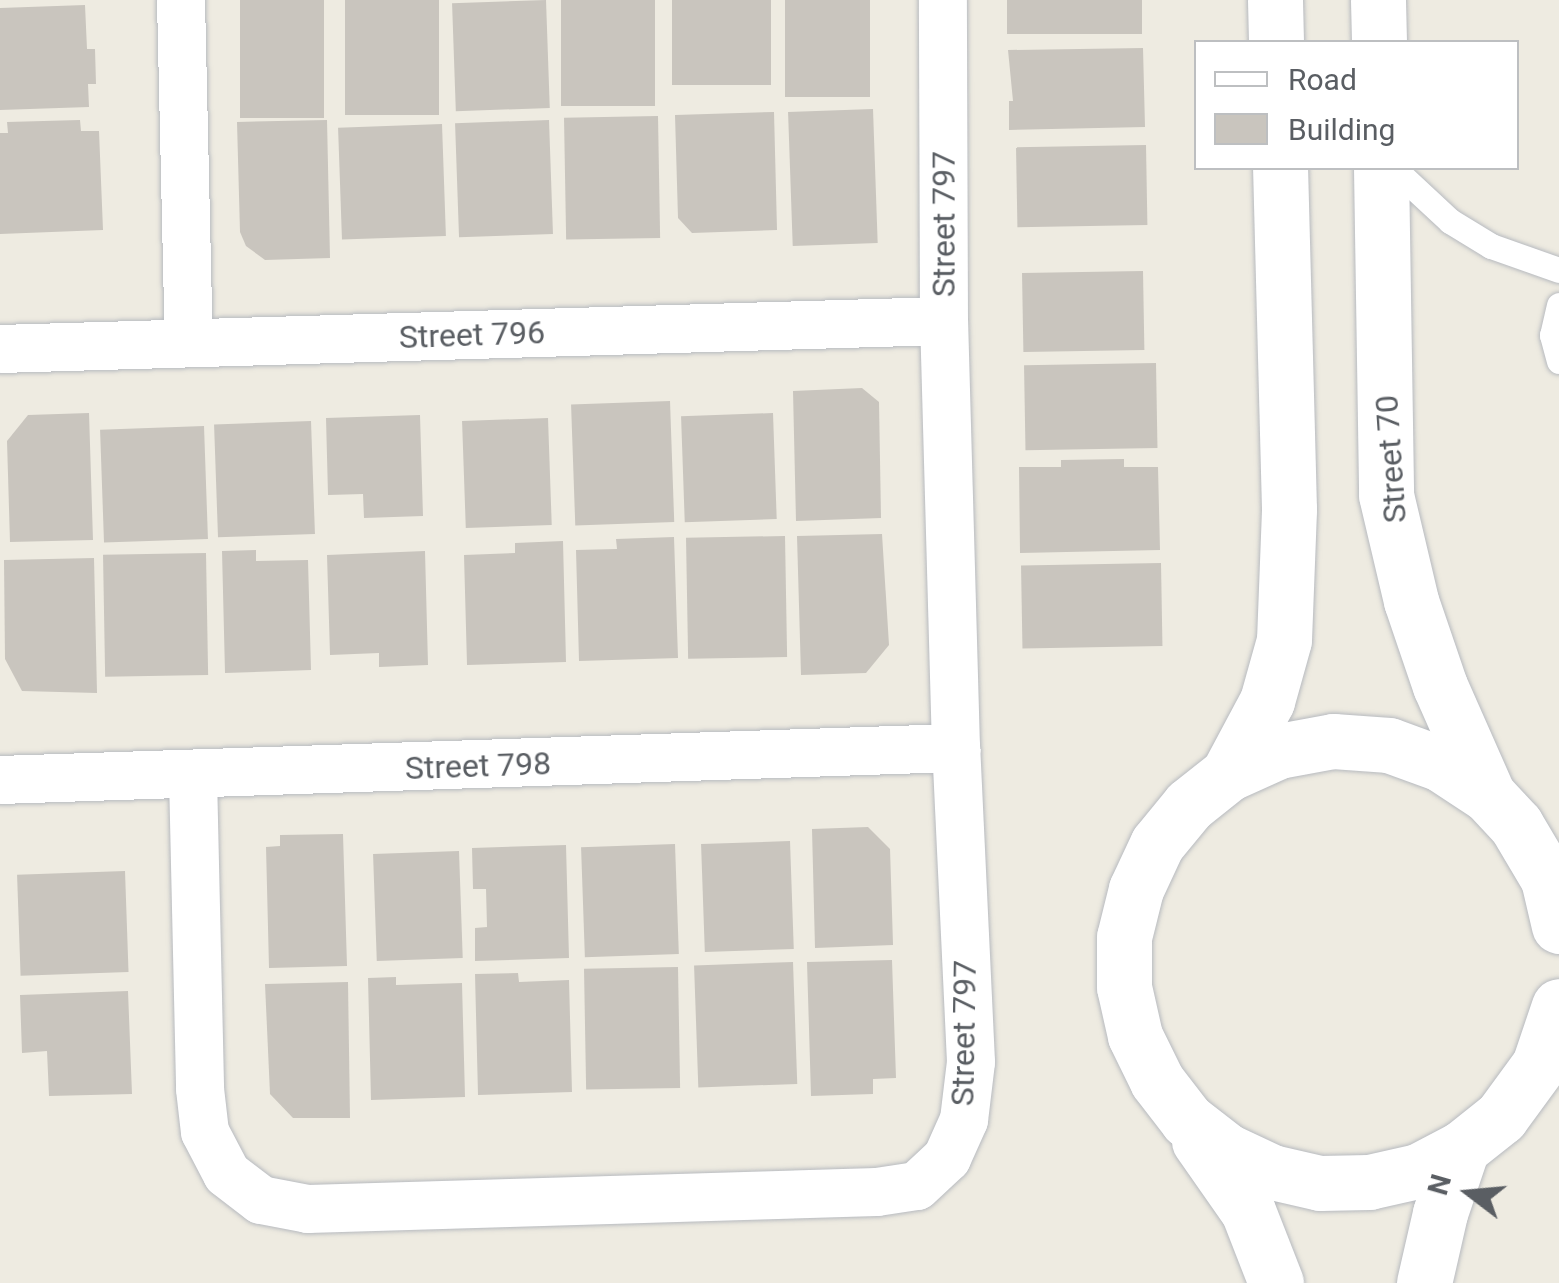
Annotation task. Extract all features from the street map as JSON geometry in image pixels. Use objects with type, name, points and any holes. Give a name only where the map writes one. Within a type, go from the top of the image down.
[{"type":"main road","points":[[1275,0],[1276,40]]},
{"type":"main road","points":[[1378,0],[1379,40]]},
{"type":"main road","points":[[1228,774],[1267,700],[1284,640],[1290,508],[1280,170]]},
{"type":"main road","name":"Street 70","points":[[1381,170],[1386,495],[1411,601],[1434,669],[1548,879],[1559,926]]},
{"type":"main road","points":[[1276,1283],[1248,1211],[1156,1081],[1135,1036],[1124,987],[1128,921],[1136,888],[1157,844],[1189,805],[1228,774],[1279,751],[1334,741],[1370,744],[1441,764],[1521,824]]},
{"type":"main road","points":[[1424,1283],[1440,1213],[1482,1133],[1538,1065],[1559,1006]]},
{"type":"main road","points":[[1156,1081],[1187,1120],[1226,1151],[1288,1176],[1320,1182],[1370,1182],[1418,1171],[1559,1084]]},
{"type":"street","points":[[180,0],[190,343]]},
{"type":"street","name":"Street 797","points":[[193,776],[200,1089],[205,1132],[227,1174],[261,1200],[308,1209],[877,1192],[917,1186],[947,1158],[964,1120],[971,1062],[956,748],[944,321],[943,0]]},
{"type":"street","name":"Street 796","points":[[0,349],[944,321]]},
{"type":"street","name":"Street 798","points":[[0,780],[956,748]]},
{"type":"lane","points":[[1394,170],[1464,230],[1491,246],[1559,270]]},
{"type":"lane","points":[[1559,305],[1552,335],[1559,361]]},
{"type":"building","points":[[240,0],[324,0],[324,118],[240,118]]},
{"type":"building","points":[[345,0],[439,0],[439,115],[345,115]]},
{"type":"building","points":[[546,0],[550,108],[456,111],[452,3]]},
{"type":"building","points":[[561,0],[655,0],[655,106],[561,106]]},
{"type":"building","points":[[672,0],[771,0],[771,85],[672,85]]},
{"type":"building","points":[[785,0],[870,0],[870,97],[785,97]]},
{"type":"building","points":[[1007,0],[1142,0],[1142,34],[1007,34]]},
{"type":"building","points":[[85,5],[87,49],[95,49],[96,84],[88,84],[89,107],[0,110],[0,8]]},
{"type":"building","points":[[1143,48],[1145,127],[1009,130],[1009,101],[1013,101],[1008,50]]},
{"type":"building","points":[[873,109],[878,243],[793,246],[788,112]]},
{"type":"building","points":[[774,112],[777,230],[692,233],[678,218],[675,115]]},
{"type":"building","points":[[658,116],[660,238],[566,240],[564,118]]},
{"type":"building","points":[[80,120],[81,131],[99,131],[103,230],[0,234],[0,133],[8,133],[7,122]]},
{"type":"building","points":[[327,120],[330,258],[265,260],[246,246],[240,232],[237,122]]},
{"type":"building","points":[[549,120],[553,234],[459,237],[455,123]]},
{"type":"building","points":[[442,124],[446,236],[342,240],[338,128]]},
{"type":"building","points":[[1146,145],[1147,225],[1017,227],[1016,147]]},
{"type":"building","points":[[1143,271],[1144,350],[1023,352],[1022,273]]},
{"type":"building","points":[[1156,363],[1157,448],[1026,450],[1024,365]]},
{"type":"building","points":[[862,388],[879,402],[881,518],[796,521],[793,391]]},
{"type":"building","points":[[670,401],[674,522],[575,525],[571,404]]},
{"type":"building","points":[[89,413],[93,540],[10,542],[7,441],[28,415]]},
{"type":"building","points":[[773,413],[777,519],[685,522],[681,416]]},
{"type":"building","points":[[420,415],[423,516],[364,518],[363,494],[328,495],[326,418]]},
{"type":"building","points":[[548,418],[552,525],[466,528],[462,421]]},
{"type":"building","points":[[311,421],[315,534],[218,537],[214,424]]},
{"type":"building","points":[[204,426],[208,539],[104,543],[100,430]]},
{"type":"building","points":[[1124,459],[1124,467],[1158,467],[1160,550],[1020,553],[1019,467],[1061,467],[1061,460]]},
{"type":"building","points":[[882,534],[889,645],[866,673],[801,675],[797,536]]},
{"type":"building","points":[[785,536],[787,657],[688,659],[686,538]]},
{"type":"building","points":[[674,537],[678,658],[579,661],[576,550],[617,549],[616,539]]},
{"type":"building","points":[[563,541],[566,662],[467,665],[464,555],[515,553],[515,543]]},
{"type":"building","points":[[256,550],[256,561],[308,560],[311,670],[225,673],[222,551]]},
{"type":"building","points":[[425,551],[428,665],[379,667],[379,653],[330,655],[327,555]]},
{"type":"building","points":[[206,553],[208,675],[105,677],[103,555]]},
{"type":"building","points":[[94,558],[97,693],[22,691],[5,659],[4,560]]},
{"type":"building","points":[[1161,563],[1162,646],[1022,648],[1021,565]]},
{"type":"building","points":[[868,827],[890,849],[893,945],[815,948],[812,829]]},
{"type":"building","points":[[343,834],[347,966],[269,968],[266,847],[280,846],[280,835]]},
{"type":"building","points":[[790,841],[794,949],[705,952],[701,844]]},
{"type":"building","points":[[675,844],[679,954],[585,957],[581,847]]},
{"type":"building","points":[[566,845],[569,958],[475,961],[475,928],[487,927],[486,889],[473,889],[472,848]]},
{"type":"building","points":[[459,851],[463,958],[377,961],[373,854]]},
{"type":"building","points":[[125,871],[129,972],[21,976],[17,875]]},
{"type":"building","points":[[892,960],[896,1078],[873,1079],[873,1094],[811,1096],[807,962]]},
{"type":"building","points":[[793,962],[797,1084],[698,1087],[694,965]]},
{"type":"building","points":[[678,967],[680,1088],[586,1090],[584,969]]},
{"type":"building","points":[[518,973],[519,982],[569,980],[572,1092],[478,1095],[475,974]]},
{"type":"building","points":[[396,977],[396,985],[462,983],[465,1097],[371,1100],[368,978]]},
{"type":"building","points":[[348,982],[350,1118],[293,1118],[270,1094],[265,984]]},
{"type":"building","points":[[128,991],[132,1094],[49,1096],[47,1051],[22,1053],[20,995]]}]
